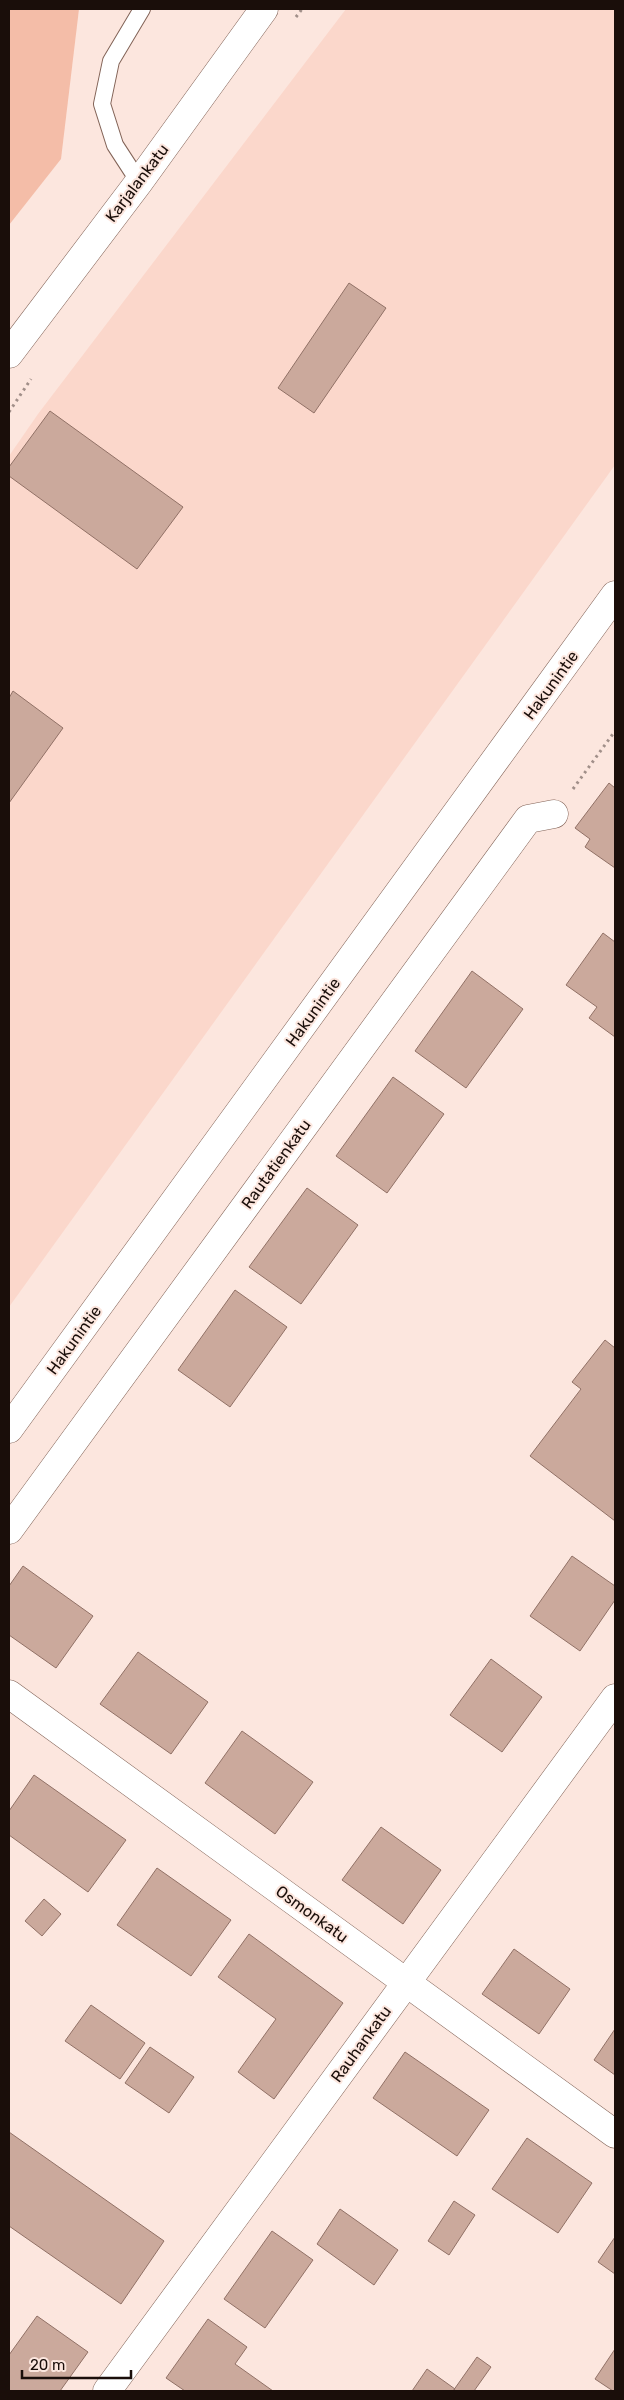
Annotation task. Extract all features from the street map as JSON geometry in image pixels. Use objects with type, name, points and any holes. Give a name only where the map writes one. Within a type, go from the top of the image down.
[{"type":"main road","name":"Karjalankatu","points":[[9,354],[139,182],[264,9]]},
{"type":"main road","name":"Hakunintie","points":[[9,1429],[615,595]]},
{"type":"main road","name":"Rautatienkatu","points":[[9,1530],[528,819],[554,814]]},
{"type":"main road","name":"Osmonkatu","points":[[9,1694],[615,2134]]},
{"type":"main road","name":"Rauhankatu","points":[[107,2391],[615,1698]]},
{"type":"lane","points":[[139,182],[116,144],[102,104],[111,61],[142,9]]},
{"type":"shaded area","points":[[9,9],[79,9],[61,159],[9,225]]},
{"type":"shaded area","points":[[346,9],[615,9],[615,465],[9,1307],[9,456],[38,414]]},
{"type":"building","points":[[349,283],[386,308],[314,413],[278,388]]},
{"type":"building","points":[[50,411],[183,507],[137,569],[9,476],[9,467]]},
{"type":"building","points":[[13,691],[63,728],[9,803],[9,698]]},
{"type":"building","points":[[609,783],[615,788],[615,868],[585,847],[590,839],[575,828]]},
{"type":"building","points":[[603,933],[615,942],[615,1037],[589,1018],[597,1007],[566,985]]},
{"type":"building","points":[[472,971],[523,1009],[466,1088],[415,1051]]},
{"type":"building","points":[[393,1077],[444,1114],[387,1193],[336,1156]]},
{"type":"building","points":[[307,1188],[358,1225],[301,1304],[249,1267]]},
{"type":"building","points":[[235,1290],[287,1327],[230,1407],[178,1370]]},
{"type":"building","points":[[605,1340],[615,1348],[615,1521],[530,1456],[581,1389],[572,1382]]},
{"type":"building","points":[[572,1556],[615,1586],[615,1600],[580,1651],[530,1616]]},
{"type":"building","points":[[23,1566],[93,1616],[56,1668],[9,1635],[9,1586]]},
{"type":"building","points":[[138,1652],[208,1702],[171,1754],[100,1704]]},
{"type":"building","points":[[491,1659],[542,1697],[502,1752],[450,1715]]},
{"type":"building","points":[[242,1731],[313,1782],[275,1834],[205,1783]]},
{"type":"building","points":[[34,1775],[126,1840],[88,1892],[9,1835],[9,1811]]},
{"type":"building","points":[[381,1827],[441,1870],[403,1924],[342,1880]]},
{"type":"building","points":[[157,1868],[231,1920],[191,1976],[117,1925]]},
{"type":"building","points":[[44,1899],[61,1914],[42,1936],[25,1921]]},
{"type":"building","points":[[249,1934],[343,2003],[274,2099],[238,2072],[276,2019],[218,1977]]},
{"type":"building","points":[[514,1949],[570,1989],[539,2034],[482,1994]]},
{"type":"building","points":[[91,2005],[145,2043],[120,2079],[65,2041]]},
{"type":"building","points":[[615,2029],[615,2075],[594,2060]]},
{"type":"building","points":[[150,2047],[194,2077],[169,2113],[125,2083]]},
{"type":"building","points":[[405,2052],[489,2110],[457,2156],[373,2098]]},
{"type":"building","points":[[9,2132],[164,2241],[121,2304],[9,2226]]},
{"type":"building","points":[[527,2138],[592,2183],[558,2233],[492,2189]]},
{"type":"building","points":[[454,2201],[475,2215],[449,2255],[428,2241]]},
{"type":"building","points":[[340,2209],[398,2250],[374,2285],[317,2244]]},
{"type":"building","points":[[272,2231],[313,2260],[265,2328],[224,2299]]},
{"type":"building","points":[[615,2237],[615,2274],[598,2262]]},
{"type":"building","points":[[37,2316],[88,2352],[60,2391],[9,2391],[9,2355]]},
{"type":"building","points":[[208,2319],[247,2347],[235,2364],[273,2391],[185,2391],[166,2378]]},
{"type":"building","points":[[615,2349],[615,2391],[613,2391],[595,2379]]},
{"type":"building","points":[[477,2357],[491,2367],[474,2391],[453,2391]]},
{"type":"building","points":[[427,2369],[455,2389],[453,2391],[412,2391]]}]
